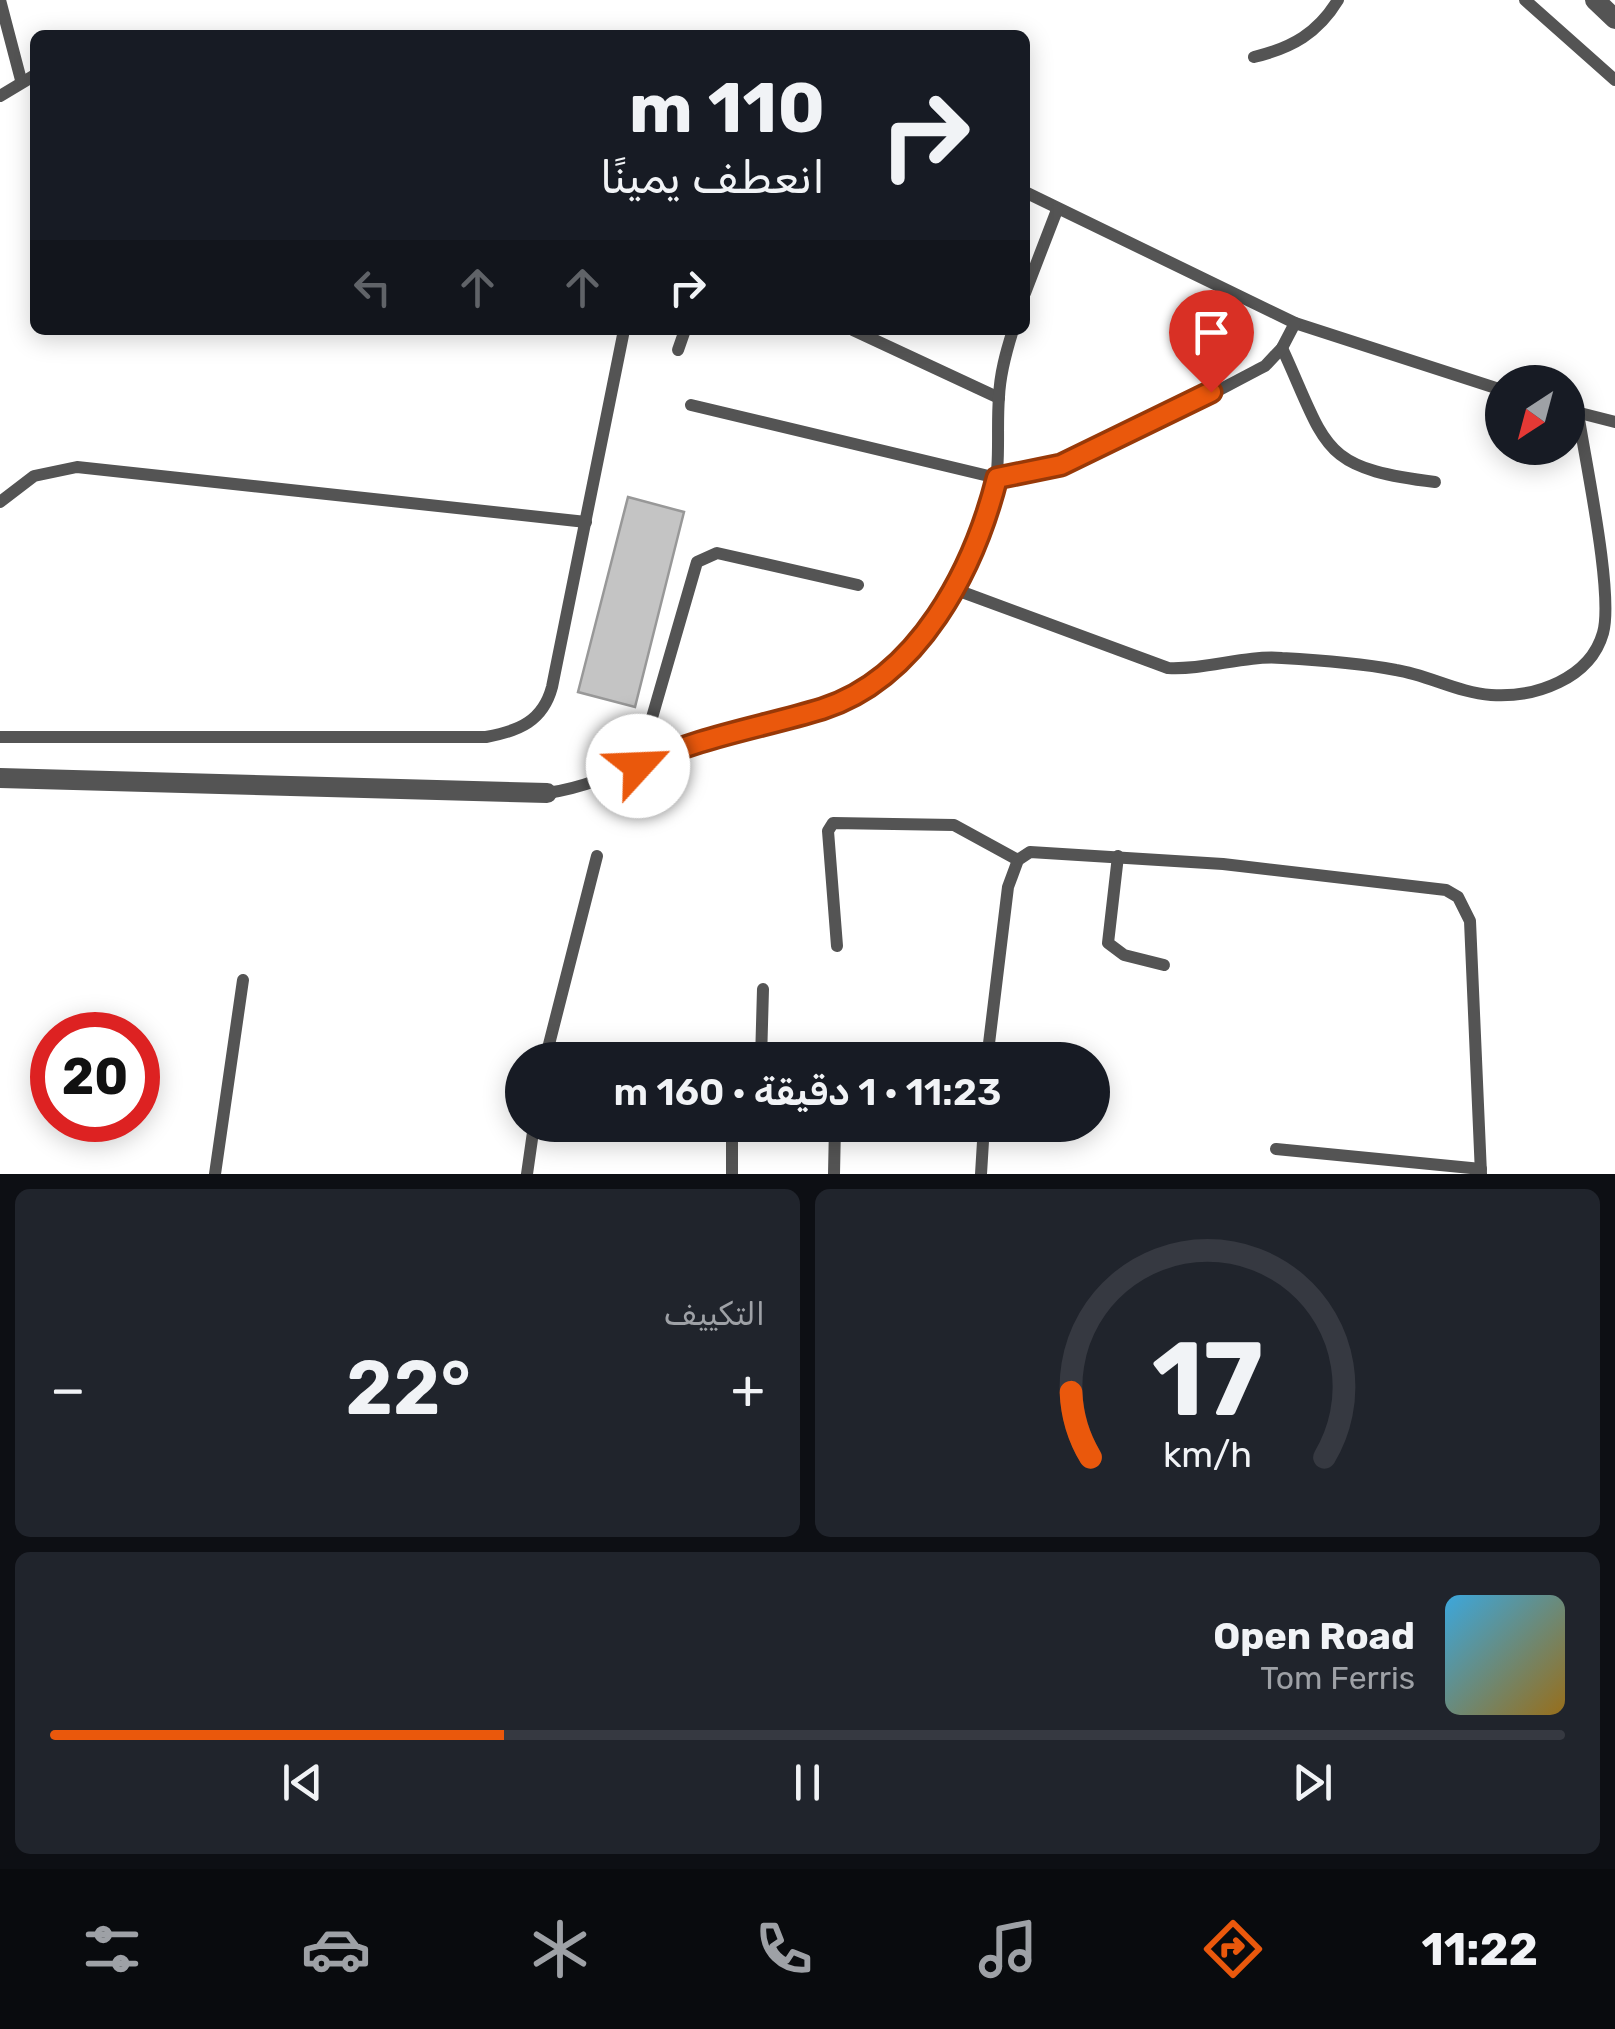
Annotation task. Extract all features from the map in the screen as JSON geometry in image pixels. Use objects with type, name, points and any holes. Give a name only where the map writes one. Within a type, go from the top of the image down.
[{"type":"street","points":[[1595,0],[1615,19]]},
{"type":"street","points":[[0,778],[548,794]]},
{"type":"lane","points":[[0,0],[28,78],[0,96]]},
{"type":"lane","points":[[1254,56],[1282,50],[1306,36],[1338,0]]},
{"type":"lane","points":[[1524,0],[1615,80]]},
{"type":"lane","points":[[1030,195],[1295,323],[1485,384]]},
{"type":"lane","points":[[1030,280],[1056,210]]},
{"type":"lane","points":[[691,405],[997,478],[1040,472],[1071,460],[1265,366],[1282,348],[1295,323]]},
{"type":"lane","points":[[0,736],[486,738],[513,732],[534,720],[546,706],[623,335]]},
{"type":"lane","points":[[678,350],[683,335]]},
{"type":"lane","points":[[864,335],[998,398]]},
{"type":"lane","points":[[548,794],[578,789],[703,738],[827,707],[870,682],[909,650],[954,590],[984,522],[997,478],[998,398],[1012,335]]},
{"type":"lane","points":[[1282,348],[1324,439],[1339,457],[1380,476],[1435,482]]},
{"type":"lane","points":[[1585,415],[1615,422]]},
{"type":"lane","points":[[954,590],[1168,668],[1200,670],[1231,661],[1282,658],[1393,669],[1491,695],[1563,682],[1588,662],[1609,636],[1582,465]]},
{"type":"lane","points":[[0,502],[34,476],[77,466],[586,522]]},
{"type":"lane","points":[[638,766],[697,562],[717,553],[858,585]]},
{"type":"lane","points":[[836,946],[828,831],[833,822],[954,825],[1018,860],[1044,850],[1118,856],[1446,890],[1458,897],[1470,921],[1481,1171],[1276,1149]]},
{"type":"lane","points":[[550,1042],[597,856]]},
{"type":"lane","points":[[1118,856],[1108,942],[1124,955],[1164,965]]},
{"type":"lane","points":[[989,1042],[1005,906],[1018,860]]},
{"type":"lane","points":[[214,1174],[244,980]]},
{"type":"lane","points":[[762,1042],[763,988]]},
{"type":"lane","points":[[527,1174],[532,1142]]},
{"type":"lane","points":[[732,1142],[732,1174]]},
{"type":"lane","points":[[834,1174],[835,1142]]},
{"type":"lane","points":[[981,1174],[983,1142]]},
{"type":"building","points":[[628,497],[684,512],[635,707],[578,692]]},
{"type":"route","points":[[638,766],[703,738],[827,707],[870,682],[909,650],[941,611],[966,568],[997,478],[1061,465],[1211,392]]}]
